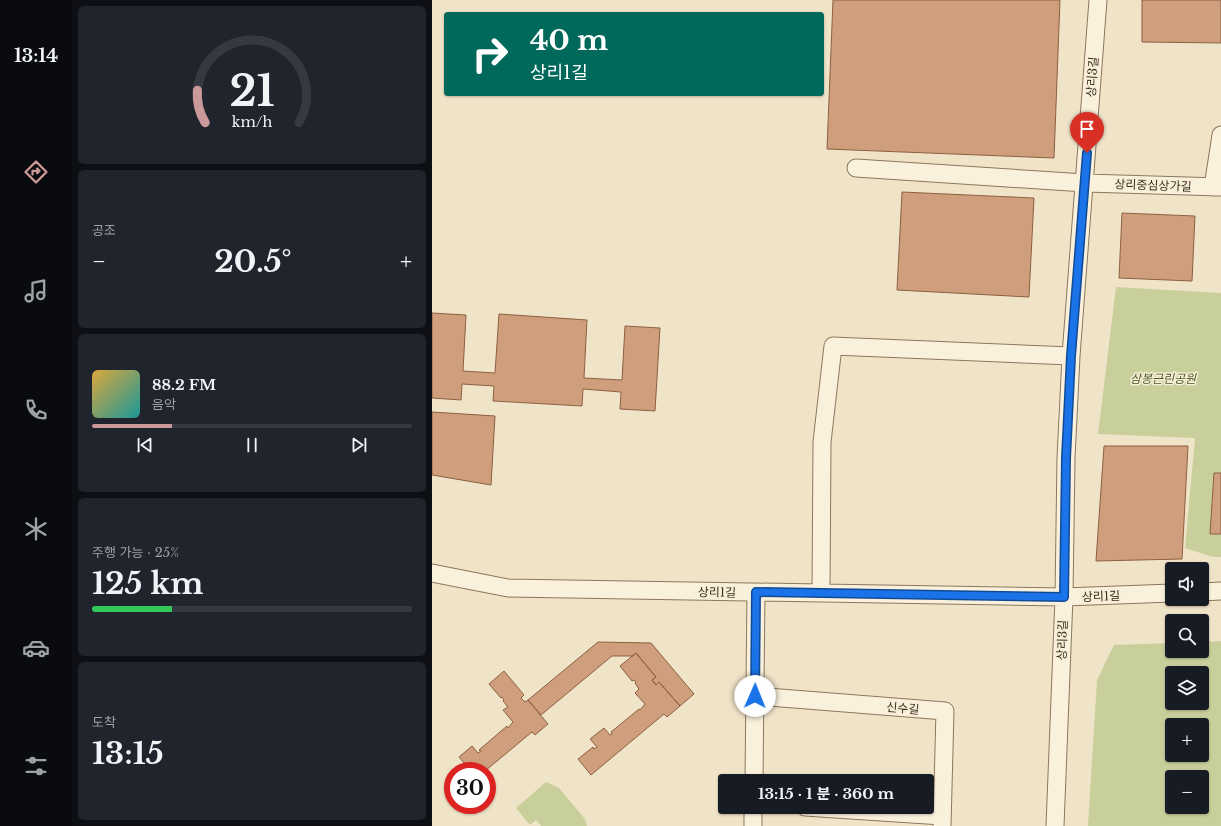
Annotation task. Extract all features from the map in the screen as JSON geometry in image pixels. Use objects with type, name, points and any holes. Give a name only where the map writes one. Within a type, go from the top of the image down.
[{"type":"street","name":"상리3길","points":[[1055,826],[1064,597],[1066,458],[1071,356],[1098,0]]},
{"type":"street","points":[[1217,187],[1221,134]]},
{"type":"street","name":"상리중심상가길","points":[[856,168],[1085,183],[1217,187]]},
{"type":"street","points":[[821,593],[822,442],[833,346],[1071,356]]},
{"type":"street","name":"상리1길","points":[[432,573],[508,588],[1064,597],[1165,593]]},
{"type":"street","points":[[1209,592],[1221,591]]},
{"type":"street","points":[[754,774],[756,592]]},
{"type":"street","name":"신수길","points":[[755,696],[945,711],[942,821],[874,814]]},
{"type":"street","points":[[752,826],[753,814]]},
{"type":"green space","name":"삼봉근린공원","points":[[1116,287],[1221,293],[1221,557],[1213,557],[1185,548],[1195,438],[1098,434]]},
{"type":"green space","points":[[1221,641],[1221,826],[1088,826],[1097,680],[1114,645],[1165,643],[1165,658],[1209,658],[1209,642]]},
{"type":"green space","points":[[546,782],[559,788],[585,819],[587,826],[541,826],[536,820],[530,825],[516,808]]},
{"type":"building","points":[[833,0],[1060,0],[1054,158],[827,149]]},
{"type":"building","points":[[1142,0],[1221,0],[1221,43],[1142,42]]},
{"type":"building","points":[[902,192],[1034,198],[1029,297],[897,290]]},
{"type":"building","points":[[1122,213],[1195,216],[1192,281],[1119,278]]},
{"type":"building","points":[[432,313],[466,315],[463,371],[495,373],[499,314],[587,320],[584,378],[622,380],[625,326],[660,328],[655,411],[620,409],[621,392],[583,389],[582,406],[493,401],[494,386],[462,384],[461,400],[432,398]]},
{"type":"building","points":[[432,412],[495,416],[491,485],[432,475]]},
{"type":"building","points":[[1104,446],[1188,446],[1182,559],[1096,561]]},
{"type":"building","points":[[1214,473],[1221,473],[1221,534],[1210,534]]},
{"type":"building","points":[[598,642],[651,643],[694,694],[680,706],[659,682],[656,685],[652,680],[656,677],[636,653],[633,656],[612,656],[541,715],[528,700]]},
{"type":"building","points":[[636,653],[656,677],[652,680],[656,685],[659,682],[680,706],[667,717],[664,714],[591,775],[578,759],[593,747],[594,749],[597,747],[590,739],[604,728],[610,735],[612,734],[611,732],[639,709],[640,710],[645,704],[635,693],[639,689],[635,683],[636,682],[634,680],[632,681],[620,666]]},
{"type":"building","points":[[504,671],[524,695],[521,698],[525,702],[528,700],[548,724],[535,735],[532,732],[496,762],[463,762],[459,757],[472,746],[478,753],[481,751],[479,750],[507,726],[508,728],[513,722],[503,710],[508,707],[503,701],[504,700],[489,684]]},
{"type":"route","points":[[755,696],[756,592],[1064,597],[1066,458],[1071,356],[1087,153]]}]
